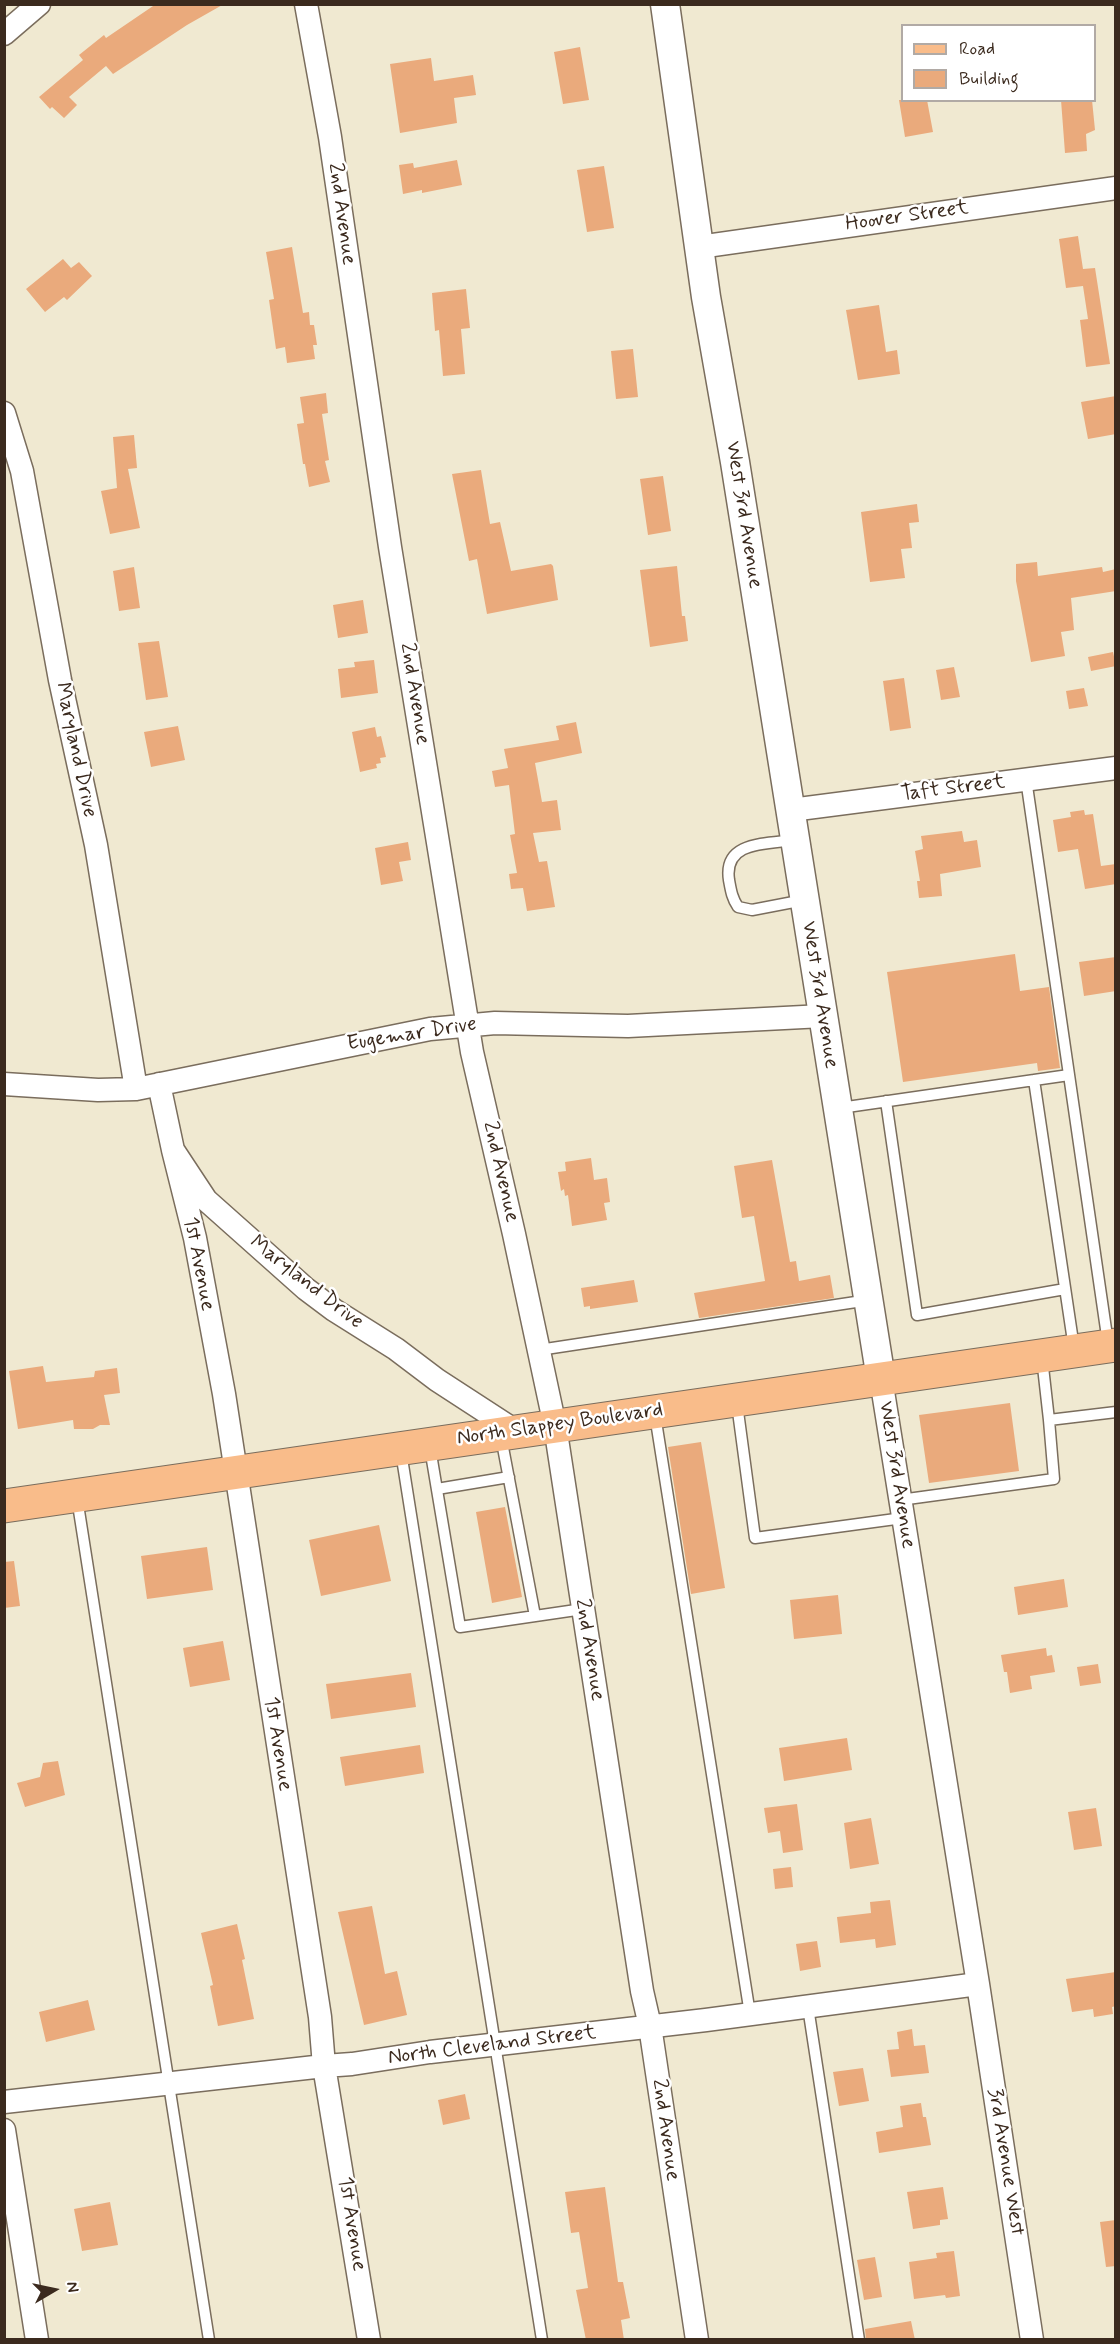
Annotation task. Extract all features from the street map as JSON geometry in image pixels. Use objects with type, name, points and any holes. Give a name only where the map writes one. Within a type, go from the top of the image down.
[{"type":"main road","name":"North Slappey Boulevard","points":[[4,1506],[1112,1346]]},
{"type":"street","points":[[4,34],[39,4]]},
{"type":"street","name":"2nd Avenue","points":[[306,4],[330,137],[390,547],[468,1026],[555,1426],[697,2340]]},
{"type":"street","name":"West 3rd Avenue","points":[[665,4],[699,247],[978,1984]]},
{"type":"street","name":"Hoover Street","points":[[699,247],[1116,188]]},
{"type":"street","name":"Maryland Drive","points":[[4,413],[22,471],[60,680],[96,845],[136,1089]]},
{"type":"street","name":"Taft Street","points":[[791,810],[1116,768]]},
{"type":"street","name":"Eugemar Drive","points":[[4,1084],[98,1090],[136,1089],[337,1046],[430,1029],[495,1023],[628,1026],[823,1016]]},
{"type":"street","name":"Maryland Drive","points":[[159,1084],[173,1150],[206,1200],[306,1289],[334,1310],[396,1349],[509,1433]]},
{"type":"street","name":"1st Avenue","points":[[173,1150],[195,1238],[224,1394],[320,2017],[324,2066],[369,2340]]},
{"type":"street","name":"North Cleveland Street","points":[[4,2102],[352,2064],[430,2052],[808,2007],[978,1984]]},
{"type":"street","name":"3rd Avenue West","points":[[978,1984],[1032,2340]]},
{"type":"street","points":[[4,2130],[37,2340]]},
{"type":"lane","points":[[1026,779],[1069,1075],[1112,1346]]},
{"type":"lane","points":[[795,840],[741,849],[732,856],[727,869],[732,898],[738,907],[752,910],[804,900]]},
{"type":"lane","points":[[837,1108],[1069,1075]]},
{"type":"lane","points":[[1034,1080],[1075,1351]]},
{"type":"lane","points":[[886,1101],[917,1315],[1065,1289]]},
{"type":"lane","points":[[539,1350],[869,1300]]},
{"type":"lane","points":[[737,1400],[755,1538],[1054,1479],[1042,1356]]},
{"type":"lane","points":[[655,1412],[750,2014]]},
{"type":"lane","points":[[1049,1419],[1115,1415]]},
{"type":"lane","points":[[509,1433],[509,1477],[535,1616]]},
{"type":"lane","points":[[415,1446],[437,1490],[460,1628],[583,1609]]},
{"type":"lane","points":[[415,1446],[496,2044],[542,2340]]},
{"type":"lane","points":[[437,1490],[509,1477]]},
{"type":"lane","points":[[77,1495],[209,2340]]},
{"type":"lane","points":[[808,2007],[859,2340]]},
{"type":"building","points":[[156,4],[224,4],[187,25],[113,74],[106,66],[69,97],[77,105],[64,118],[52,107],[50,109],[39,97],[83,60],[79,55],[104,35],[106,38]]},
{"type":"building","points":[[580,47],[589,100],[563,104],[554,52]]},
{"type":"building","points":[[431,58],[434,81],[473,75],[476,95],[454,98],[457,123],[400,133],[390,64]]},
{"type":"building","points":[[899,100],[901,102],[927,102],[933,132],[905,137]]},
{"type":"building","points":[[1061,102],[1092,102],[1095,130],[1086,134],[1087,151],[1065,153]]},
{"type":"building","points":[[457,160],[462,185],[422,193],[422,190],[403,194],[399,165],[413,163],[414,168]]},
{"type":"building","points":[[604,166],[614,228],[587,232],[577,170]]},
{"type":"building","points":[[1078,236],[1083,269],[1095,268],[1110,364],[1086,367],[1080,320],[1088,319],[1083,286],[1066,288],[1059,239]]},
{"type":"building","points":[[292,247],[303,313],[309,312],[310,325],[314,325],[317,345],[313,345],[315,359],[287,363],[285,347],[276,349],[269,300],[274,299],[266,252]]},
{"type":"building","points":[[63,259],[71,268],[79,262],[92,276],[67,300],[64,297],[45,312],[26,289]]},
{"type":"building","points":[[466,289],[470,328],[461,329],[465,374],[443,376],[439,330],[435,331],[432,293]]},
{"type":"building","points":[[879,305],[886,352],[897,350],[900,374],[858,380],[846,310]]},
{"type":"building","points":[[633,349],[638,397],[616,399],[611,351]]},
{"type":"building","points":[[326,393],[328,413],[322,414],[329,460],[325,461],[330,482],[309,487],[297,424],[304,423],[300,397]]},
{"type":"building","points":[[1116,396],[1116,434],[1088,439],[1081,402]]},
{"type":"building","points":[[134,435],[137,468],[128,469],[140,528],[110,534],[101,491],[117,488],[113,437]]},
{"type":"building","points":[[481,470],[490,524],[500,522],[511,571],[551,564],[558,600],[487,614],[477,559],[469,561],[452,474]]},
{"type":"building","points":[[663,476],[671,531],[648,535],[640,479]]},
{"type":"building","points":[[917,504],[919,522],[909,523],[912,548],[901,549],[905,578],[870,582],[861,512]]},
{"type":"building","points":[[1037,562],[1038,576],[1102,567],[1103,572],[1116,569],[1116,591],[1071,598],[1074,630],[1061,632],[1065,656],[1031,662],[1016,581],[1016,564]]},
{"type":"building","points":[[677,566],[682,616],[685,616],[688,641],[650,647],[640,570]]},
{"type":"building","points":[[134,567],[140,608],[119,611],[113,571]]},
{"type":"building","points":[[363,600],[368,633],[338,638],[333,605]]},
{"type":"building","points":[[159,641],[168,697],[146,700],[138,643]]},
{"type":"building","points":[[1113,652],[1116,666],[1091,671],[1088,657]]},
{"type":"building","points":[[374,660],[378,693],[341,698],[338,669],[355,667],[354,662]]},
{"type":"building","points":[[954,667],[960,697],[941,700],[936,670]]},
{"type":"building","points":[[904,678],[911,728],[890,731],[883,681]]},
{"type":"building","points":[[1084,688],[1088,706],[1069,709],[1066,691]]},
{"type":"building","points":[[576,722],[582,753],[535,763],[542,802],[557,800],[561,830],[533,833],[539,862],[547,861],[555,907],[527,911],[523,888],[511,889],[509,874],[517,873],[510,835],[515,834],[509,785],[495,787],[492,771],[508,768],[504,749],[559,740],[556,726]]},
{"type":"building","points":[[178,726],[185,760],[151,767],[144,732]]},
{"type":"building","points":[[375,727],[377,737],[381,736],[386,757],[380,758],[381,763],[376,764],[377,768],[360,772],[352,732]]},
{"type":"building","points":[[1084,810],[1085,815],[1093,814],[1101,866],[1116,864],[1116,884],[1085,889],[1078,849],[1058,852],[1053,820],[1071,817],[1070,812]]},
{"type":"building","points":[[962,831],[964,842],[977,840],[981,867],[940,874],[942,896],[919,898],[917,881],[920,881],[915,851],[923,849],[921,836]]},
{"type":"building","points":[[408,842],[411,860],[399,862],[403,881],[381,885],[375,848]]},
{"type":"building","points":[[1015,954],[1020,991],[1049,987],[1060,1068],[1038,1071],[1037,1063],[903,1082],[887,972]]},
{"type":"building","points":[[1116,957],[1116,991],[1084,996],[1079,962]]},
{"type":"building","points":[[591,1158],[594,1180],[607,1178],[610,1202],[604,1203],[607,1220],[572,1226],[568,1195],[565,1196],[564,1189],[561,1191],[558,1172],[566,1171],[565,1162]]},
{"type":"building","points":[[772,1160],[790,1262],[796,1261],[799,1281],[830,1275],[834,1298],[699,1318],[694,1293],[765,1281],[754,1216],[742,1218],[734,1166]]},
{"type":"building","points":[[634,1280],[638,1302],[590,1309],[590,1306],[584,1307],[581,1288]]},
{"type":"building","points":[[43,1366],[46,1382],[94,1377],[95,1371],[117,1368],[120,1393],[104,1395],[110,1425],[100,1425],[93,1429],[74,1429],[73,1420],[18,1429],[9,1371]]},
{"type":"building","points":[[1010,1403],[1019,1471],[929,1483],[919,1415]]},
{"type":"building","points":[[701,1442],[725,1588],[691,1594],[668,1447]]},
{"type":"building","points":[[505,1507],[522,1597],[492,1603],[476,1512]]},
{"type":"building","points":[[379,1525],[391,1581],[321,1596],[309,1540]]},
{"type":"building","points":[[207,1547],[213,1590],[147,1599],[141,1556]]},
{"type":"building","points":[[14,1561],[20,1606],[4,1608],[4,1562]]},
{"type":"building","points":[[1064,1579],[1068,1607],[1018,1615],[1014,1587]]},
{"type":"building","points":[[838,1595],[842,1634],[794,1639],[790,1600]]},
{"type":"building","points":[[223,1641],[230,1680],[190,1687],[183,1648]]},
{"type":"building","points":[[1046,1648],[1047,1656],[1052,1655],[1055,1672],[1030,1676],[1032,1689],[1010,1693],[1007,1672],[1004,1672],[1001,1655]]},
{"type":"building","points":[[1098,1664],[1101,1683],[1080,1686],[1077,1667]]},
{"type":"building","points":[[411,1673],[416,1707],[331,1719],[326,1684]]},
{"type":"building","points":[[847,1738],[852,1770],[784,1781],[779,1748]]},
{"type":"building","points":[[420,1745],[424,1773],[345,1786],[340,1757]]},
{"type":"building","points":[[58,1761],[65,1795],[25,1807],[17,1783],[40,1777],[43,1763]]},
{"type":"building","points":[[797,1804],[803,1850],[783,1853],[780,1831],[768,1833],[764,1808]]},
{"type":"building","points":[[1096,1808],[1102,1846],[1074,1850],[1068,1812]]},
{"type":"building","points":[[871,1818],[879,1864],[850,1869],[844,1823]]},
{"type":"building","points":[[791,1867],[793,1887],[775,1889],[773,1869]]},
{"type":"building","points":[[890,1900],[896,1945],[876,1948],[875,1939],[840,1943],[837,1917],[871,1913],[870,1902]]},
{"type":"building","points":[[372,1906],[385,1974],[397,1971],[407,2015],[364,2025],[338,1912]]},
{"type":"building","points":[[237,1924],[254,2019],[218,2026],[210,1986],[213,1985],[201,1933]]},
{"type":"building","points":[[817,1941],[821,1967],[800,1971],[796,1944]]},
{"type":"building","points":[[1116,1972],[1116,2006],[1112,2007],[1113,2014],[1094,2017],[1093,2009],[1072,2012],[1066,1979]]},
{"type":"building","points":[[88,2000],[95,2030],[46,2042],[39,2012]]},
{"type":"building","points":[[912,2029],[914,2046],[925,2045],[929,2073],[891,2077],[887,2050],[899,2049],[897,2032]]},
{"type":"building","points":[[863,2068],[869,2101],[839,2106],[833,2072]]},
{"type":"building","points":[[465,2094],[470,2119],[443,2125],[438,2100]]},
{"type":"building","points":[[921,2103],[931,2145],[879,2153],[876,2132],[903,2127],[900,2106]]},
{"type":"building","points":[[605,2187],[618,2282],[623,2282],[630,2318],[621,2320],[624,2340],[586,2340],[576,2290],[588,2288],[579,2232],[571,2233],[565,2192]]},
{"type":"building","points":[[943,2187],[948,2219],[940,2220],[940,2225],[913,2229],[907,2192]]},
{"type":"building","points":[[110,2202],[118,2245],[82,2251],[74,2209]]},
{"type":"building","points":[[1116,2220],[1116,2266],[1106,2267],[1100,2222]]},
{"type":"building","points":[[954,2251],[960,2296],[946,2298],[945,2295],[914,2299],[909,2262],[937,2258],[936,2253]]},
{"type":"building","points":[[875,2257],[882,2297],[864,2300],[857,2260]]},
{"type":"building","points":[[911,2321],[915,2340],[866,2340],[865,2329]]}]
